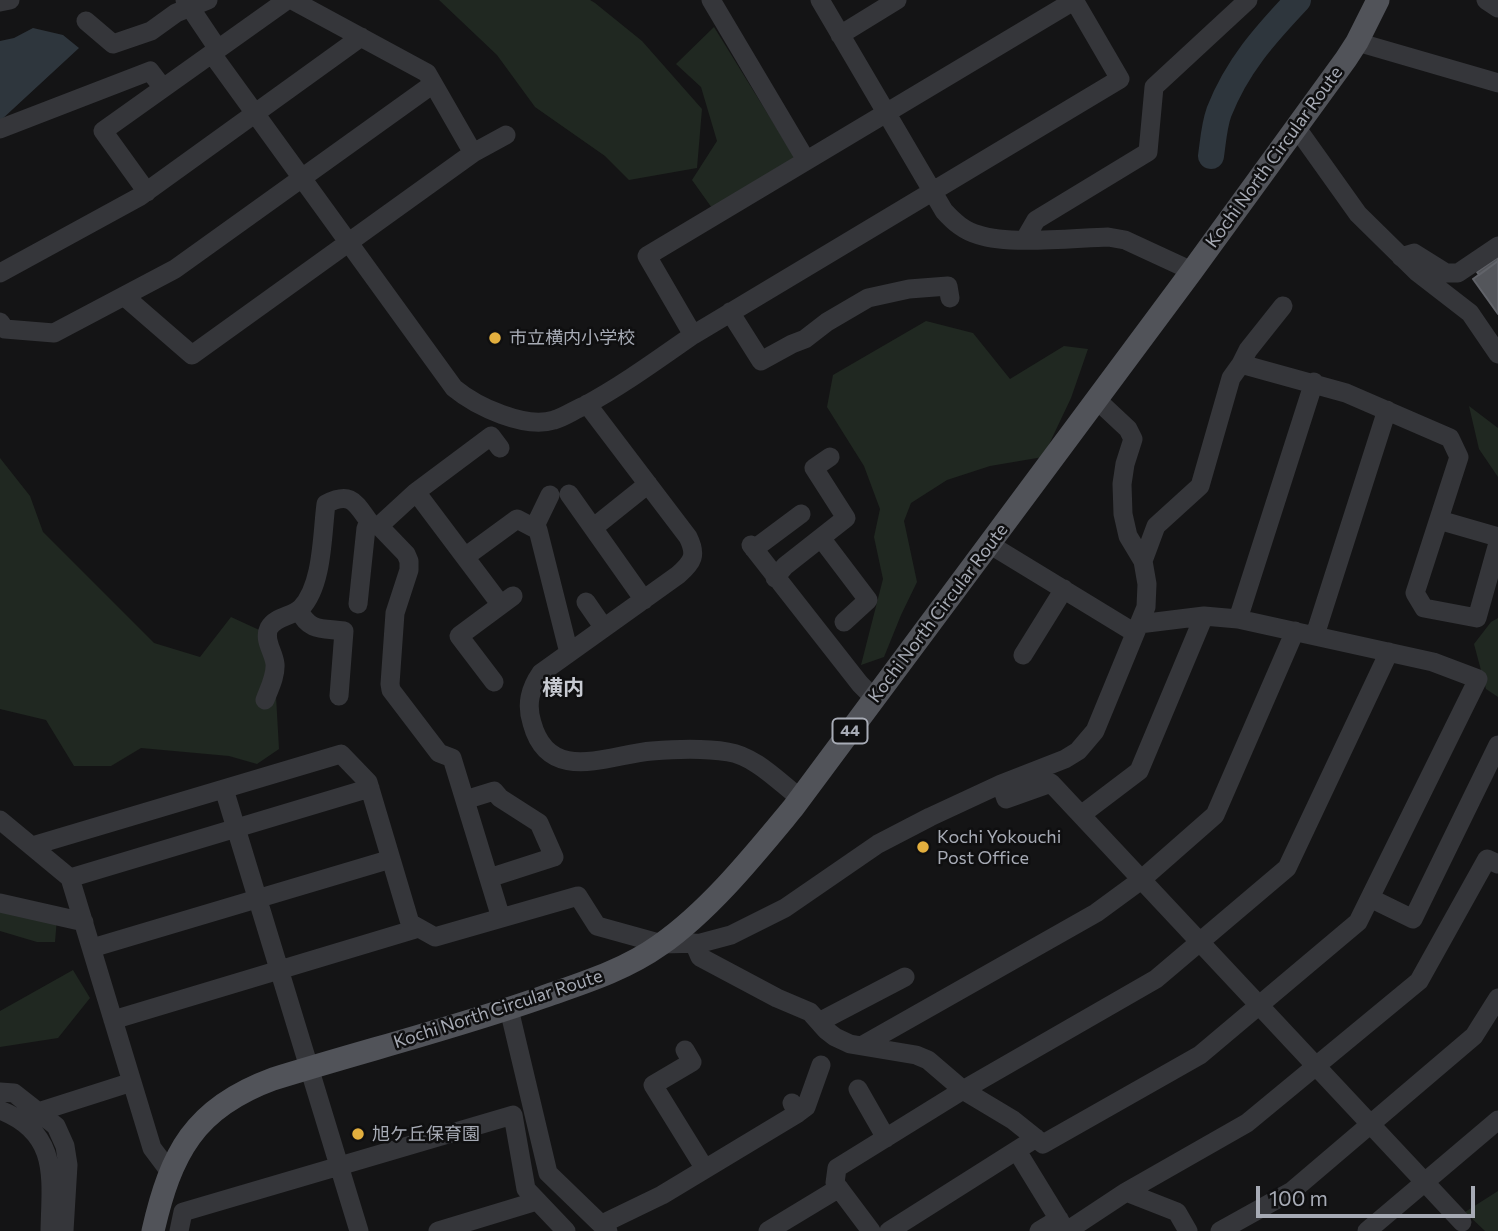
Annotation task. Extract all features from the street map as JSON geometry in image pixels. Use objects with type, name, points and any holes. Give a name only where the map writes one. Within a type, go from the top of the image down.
[{"type":"main road","name":"Kochi North Circular Route","points":[[153,1231],[163,1189],[190,1134],[232,1098],[251,1087],[509,1009],[613,971],[662,944],[691,919],[753,856],[800,798],[1192,271],[1357,42],[1378,0]]},
{"type":"street","points":[[0,2],[10,0]]},
{"type":"street","points":[[86,21],[113,44],[151,32],[187,4],[208,0]]},
{"type":"street","points":[[147,192],[103,131],[290,0],[427,73],[473,153]]},
{"type":"street","points":[[711,0],[806,160]]},
{"type":"street","points":[[820,0],[932,192],[944,211],[963,229],[979,236],[999,239],[1108,237],[1125,240],[1192,271]]},
{"type":"street","points":[[840,35],[897,0]]},
{"type":"street","points":[[187,4],[255,114],[442,374],[473,402],[525,422],[555,420],[631,379],[730,312],[1120,79],[1074,0],[647,256],[693,335]]},
{"type":"street","points":[[1025,239],[1036,220],[1148,152],[1154,87],[1248,0]]},
{"type":"street","points":[[1486,0],[1498,8]]},
{"type":"street","points":[[1,269],[147,192],[361,37]]},
{"type":"street","points":[[1357,42],[1498,83]]},
{"type":"street","points":[[0,129],[150,71],[163,88]]},
{"type":"street","points":[[0,322],[5,329],[54,333],[175,269],[433,83]]},
{"type":"street","points":[[1296,127],[1358,214],[1401,257],[1470,313],[1498,354]]},
{"type":"street","points":[[124,296],[192,355],[473,153],[506,135]]},
{"type":"street","points":[[1401,257],[1414,253],[1446,273],[1458,273],[1498,246]]},
{"type":"street","points":[[730,312],[761,361],[805,340],[868,298],[909,289],[948,286],[950,298]]},
{"type":"street","points":[[1143,561],[1156,526],[1200,486],[1231,378],[1248,350],[1283,306]]},
{"type":"street","points":[[1241,364],[1314,382],[1450,438],[1459,457],[1415,593],[1424,608],[1477,618],[1498,543]]},
{"type":"street","points":[[1238,619],[1314,382]]},
{"type":"street","points":[[32,846],[341,754],[368,782],[410,923],[436,937],[578,896],[597,926],[662,944],[694,943],[731,935],[785,908],[878,844],[1001,784],[1065,759],[1095,731],[1146,607],[1147,595],[1143,561],[1128,536],[1123,514],[1122,484],[1133,439],[1128,429],[1097,400]]},
{"type":"street","points":[[587,404],[688,537],[694,549],[686,568],[541,673],[529,699],[531,723],[540,743],[561,758],[582,763],[654,750],[731,752],[750,759],[800,798]]},
{"type":"street","points":[[1315,635],[1387,410]]},
{"type":"street","points":[[358,604],[366,528],[375,525],[491,436],[500,448]]},
{"type":"street","points":[[775,578],[785,566],[846,518],[814,468],[830,457]]},
{"type":"street","points":[[593,528],[648,484]]},
{"type":"street","points":[[416,492],[465,557],[507,600],[459,636],[494,682]]},
{"type":"street","points":[[534,528],[560,494],[593,528],[644,600]]},
{"type":"street","points":[[265,701],[275,663],[268,644],[268,630],[274,622],[299,610],[308,598],[316,580],[326,504],[338,498],[354,501],[406,554],[409,561],[409,570],[396,613],[391,691],[439,753],[452,758],[501,918]]},
{"type":"street","points":[[800,514],[752,547],[874,698]]},
{"type":"street","points":[[465,557],[517,519],[538,530],[569,653]]},
{"type":"street","points":[[1439,520],[1498,537]]},
{"type":"street","points":[[821,538],[868,600],[844,622]]},
{"type":"street","points":[[694,943],[700,957],[777,998],[810,1012],[835,1037],[849,1044],[916,1055],[928,1060],[962,1090],[1013,1121],[1043,1144],[1200,1055],[1358,922],[1478,679],[1433,662],[1238,619],[1205,616],[1137,628],[1064,589],[989,544]]},
{"type":"street","points":[[1023,655],[1064,589]]},
{"type":"street","points":[[586,602],[604,628]]},
{"type":"street","points":[[299,610],[304,621],[312,627],[344,631],[340,696]]},
{"type":"street","points":[[1081,815],[1139,771],[1205,616]]},
{"type":"street","points":[[863,1045],[1096,912],[1141,880],[1215,815],[1295,631]]},
{"type":"street","points":[[871,1231],[835,1183],[837,1168],[962,1090],[1156,979],[1287,868],[1389,652]]},
{"type":"street","points":[[1370,898],[1413,919],[1498,745]]},
{"type":"street","points":[[1001,784],[1006,799],[1051,783],[1462,1222]]},
{"type":"street","points":[[70,878],[370,788]]},
{"type":"street","points":[[224,789],[359,1231]]},
{"type":"street","points":[[465,800],[494,791],[500,798],[539,823],[554,857],[489,878]]},
{"type":"street","points":[[0,820],[70,878],[152,1147],[170,1172]]},
{"type":"street","points":[[92,948],[391,859]]},
{"type":"street","points":[[1039,1231],[1064,1227],[1247,1123],[1419,981],[1487,859],[1498,864]]},
{"type":"street","points":[[0,903],[84,922]]},
{"type":"street","points":[[113,1020],[419,928]]},
{"type":"street","points":[[819,1022],[905,977]]},
{"type":"street","points":[[1220,1231],[1292,1191],[1371,1125],[1474,1036],[1498,998]]},
{"type":"street","points":[[509,1009],[548,1173],[605,1228],[705,1169],[795,1108],[806,1107],[821,1065]]},
{"type":"street","points":[[685,1050],[692,1062],[653,1085],[705,1169]]},
{"type":"street","points":[[38,1112],[132,1082]]},
{"type":"street","points":[[858,1089],[886,1138]]},
{"type":"street","points":[[0,1092],[14,1093],[56,1126],[65,1146],[68,1165],[64,1231]]},
{"type":"street","points":[[0,1110],[31,1129],[41,1139],[47,1151],[51,1166],[50,1231]]},
{"type":"street","points":[[179,1231],[183,1213],[513,1115],[526,1189],[566,1231]]},
{"type":"street","points":[[1367,1231],[1498,1120]]},
{"type":"street","points":[[889,1231],[1036,1139]]},
{"type":"street","points":[[1017,1151],[1064,1227]]},
{"type":"street","points":[[768,1231],[839,1188]]},
{"type":"street","points":[[1126,1192],[1177,1212],[1188,1231]]},
{"type":"street","points":[[438,1231],[537,1201]]},
{"type":"street","points":[[1162,1206],[1175,1231]]},
{"type":"shaded area","points":[[439,0],[590,0],[595,3],[642,41],[702,109],[697,168],[629,180],[605,156],[535,107],[497,55]]},
{"type":"shaded area","points":[[714,27],[795,158],[712,208],[692,180],[717,141],[701,87],[676,64]]},
{"type":"shaded area","points":[[33,28],[63,35],[79,48],[0,121],[0,41],[14,38]]},
{"type":"shaded area","points":[[926,321],[973,333],[1010,379],[1064,346],[1088,349],[1071,398],[1043,457],[990,466],[947,480],[911,503],[904,521],[917,582],[884,657],[861,665],[883,579],[874,537],[880,509],[864,466],[827,407],[833,375]]},
{"type":"shaded area","points":[[1469,406],[1498,428],[1498,477],[1479,449]]},
{"type":"shaded area","points":[[0,458],[30,496],[43,532],[154,643],[200,657],[231,617],[268,634],[279,749],[257,764],[229,756],[141,748],[111,766],[74,766],[46,720],[0,709]]},
{"type":"shaded area","points":[[1498,618],[1498,697],[1486,689],[1474,644],[1491,622]]},
{"type":"shaded area","points":[[0,902],[57,918],[55,942],[37,942],[0,931]]},
{"type":"shaded area","points":[[73,970],[90,998],[58,1038],[0,1047],[0,1011]]},
{"type":"shaded area","points":[[1498,1191],[1498,1231],[1485,1231],[1465,1212]]},
{"type":"building","points":[[1498,257],[1498,261],[1479,275],[1477,272]]},
{"type":"building","points":[[1498,261],[1498,314],[1473,279]]},
{"type":"waterway","points":[[1211,156],[1217,117],[1234,80],[1263,39],[1298,0]]},
{"type":"place","name":"市立横内小学校","points":[[495,338]]},
{"type":"place","name":"Kochi Yokouchi Post Office","points":[[923,847]]},
{"type":"place","name":"旭ケ丘保育園","points":[[358,1134]]},
{"type":"district","name":"横内","points":[[563,688]]}]
